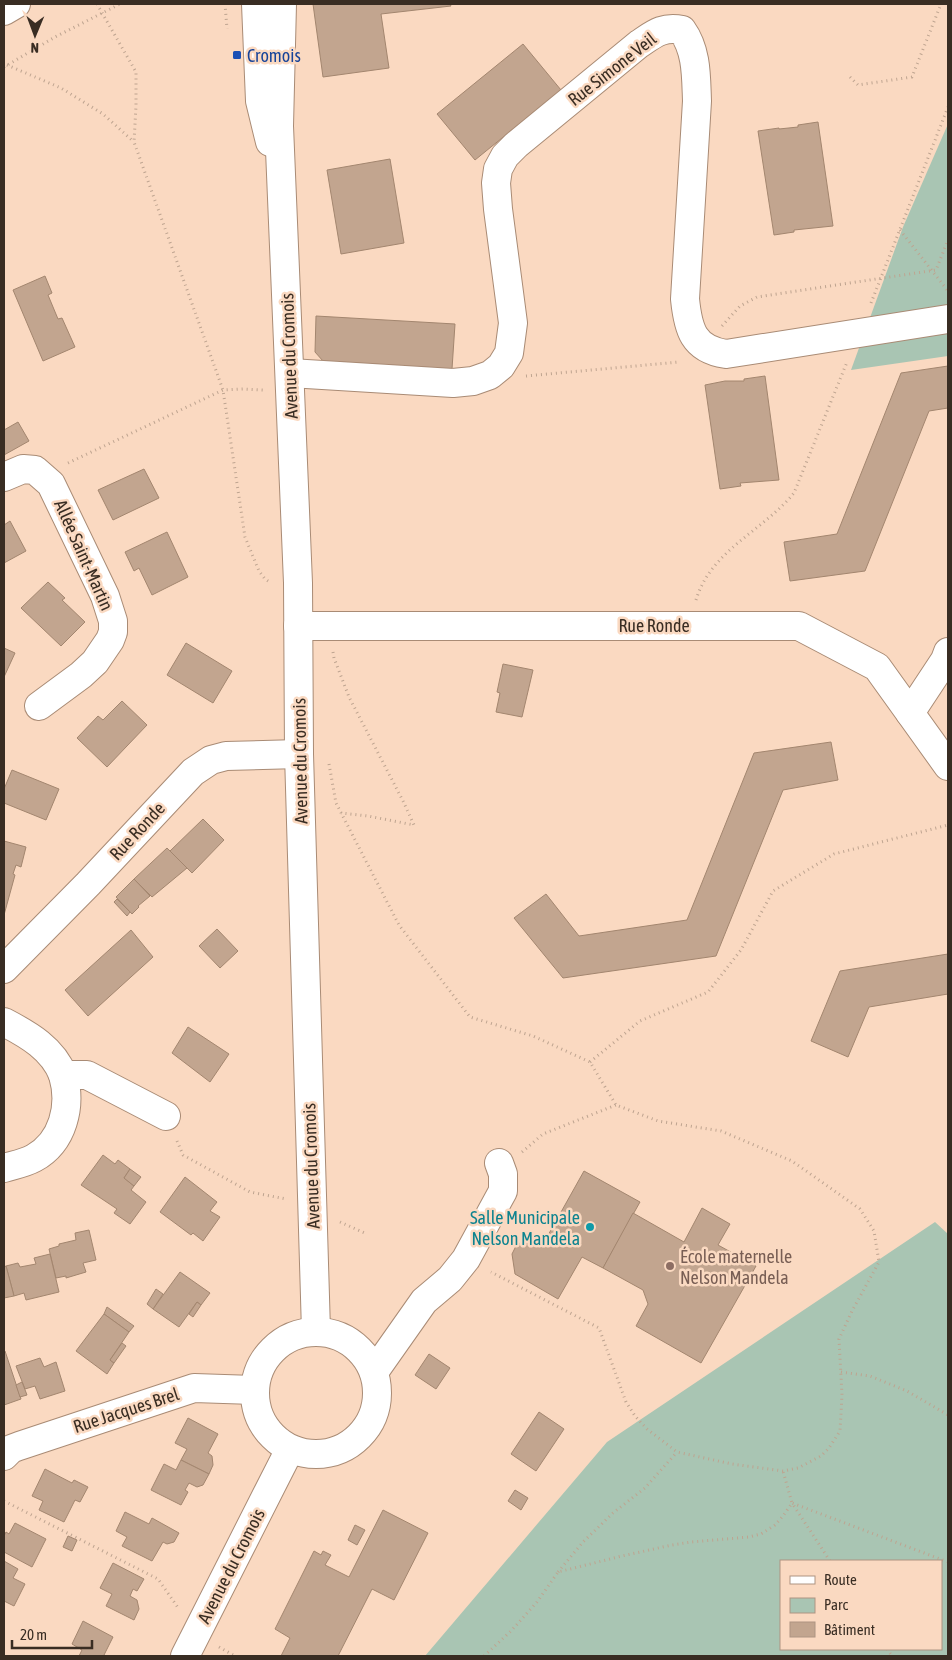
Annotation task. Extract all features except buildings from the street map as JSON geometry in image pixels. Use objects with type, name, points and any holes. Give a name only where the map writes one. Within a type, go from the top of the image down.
[{"type":"street","points":[[4,11],[16,4]]},
{"type":"street","name":"Avenue du Cromois","points":[[256,4],[260,102],[282,192]]},
{"type":"street","name":"Avenue du Cromois","points":[[282,4],[279,126],[298,583],[299,754],[316,1331]]},
{"type":"street","name":"Rue Simone Veil","points":[[490,375],[501,366],[509,353],[513,323],[498,209],[498,169],[505,156],[516,145],[639,44],[670,28],[682,30],[690,40],[696,74],[685,299],[688,323],[695,338],[715,351]]},
{"type":"street","points":[[715,351],[948,319]]},
{"type":"street","points":[[291,382],[453,384],[473,381],[490,375]]},
{"type":"street","points":[[4,477],[23,469],[39,472]]},
{"type":"street","name":"Allée Saint-Martin","points":[[39,472],[51,484],[106,596],[113,621],[113,632],[110,640],[95,662],[81,675],[39,706]]},
{"type":"street","name":"Rue Ronde","points":[[298,626],[799,626],[877,667],[948,766]]},
{"type":"street","points":[[910,713],[945,660],[948,652]]},
{"type":"street","name":"Rue Ronde","points":[[4,969],[88,884],[193,772],[211,760],[226,756],[299,754]]},
{"type":"street","points":[[4,1022],[48,1050],[54,1057],[63,1076],[66,1088],[66,1114],[56,1137],[35,1157],[4,1168]]},
{"type":"street","points":[[63,1076],[87,1075],[166,1116]]},
{"type":"street","points":[[374,1372],[424,1301],[450,1279],[466,1259],[503,1191],[503,1174],[500,1163]]},
{"type":"street","points":[[316,1331],[335,1334],[352,1342],[366,1356],[374,1372],[378,1392],[375,1413],[365,1431],[350,1445],[331,1453],[310,1455],[290,1449],[274,1438],[262,1423],[255,1405],[254,1390],[259,1369],[268,1353],[282,1341],[298,1334],[316,1331]]},
{"type":"street","name":"Rue Jacques Brel","points":[[4,1456],[11,1449],[19,1446],[194,1388],[254,1390]]},
{"type":"street","name":"Avenue du Cromois","points":[[191,1645],[290,1449]]},
{"type":"path","points":[[97,4],[136,72],[134,142],[223,390],[245,537],[259,571],[265,579],[271,583],[298,583]]},
{"type":"path","points":[[6,66],[55,37],[120,4]]},
{"type":"path","points":[[850,77],[858,85],[912,77],[941,4]]},
{"type":"path","points":[[6,66],[61,88],[103,114],[134,142]]},
{"type":"path","points":[[695,625],[696,600],[708,572],[727,553],[777,512],[794,493],[947,115],[948,108]]},
{"type":"path","points":[[900,230],[948,291]]},
{"type":"path","points":[[490,375],[517,376],[690,361],[698,356],[715,351],[740,306],[757,297],[936,270],[948,240]]},
{"type":"path","points":[[39,472],[223,390],[291,382]]},
{"type":"path","points":[[332,626],[334,658],[349,698],[414,825],[368,816],[340,813],[398,925],[470,1017],[533,1036],[590,1062],[616,1105],[658,1121],[721,1131],[792,1161],[860,1208],[874,1231],[878,1262],[839,1338],[841,1372],[840,1431],[821,1456],[798,1468],[783,1470],[732,1464],[677,1452],[646,1429],[630,1409],[599,1328],[466,1259]]},
{"type":"path","points":[[590,1062],[640,1021],[708,992],[741,950],[773,891],[834,854],[948,825]]},
{"type":"path","points":[[500,1163],[515,1157],[543,1134],[616,1105]]},
{"type":"path","points":[[166,1116],[183,1155],[250,1192],[287,1199],[367,1234]]},
{"type":"path","points":[[841,1372],[870,1376],[907,1391],[948,1415]]},
{"type":"path","points":[[484,1656],[511,1631],[537,1602],[558,1572],[583,1542],[613,1513],[645,1488],[677,1452]]},
{"type":"path","points":[[783,1470],[792,1502],[829,1560]]},
{"type":"path","points":[[4,1501],[158,1579],[191,1645],[235,1656]]},
{"type":"path","points":[[558,1572],[672,1545],[749,1537],[761,1534],[775,1525],[792,1502]]},
{"type":"path","points":[[792,1502],[948,1562]]},
{"type":"green space","points":[[948,124],[948,356],[851,370],[903,227]]},
{"type":"green space","points":[[935,1222],[948,1234],[948,1656],[425,1656],[607,1442]]},
{"type":"place","name":"Cromois","points":[[237,55]]},
{"type":"place","name":"Salle Municipale Nelson Mandela","points":[[590,1227]]},
{"type":"place","name":"École maternelle Nelson Mandela","points":[[670,1266]]}]
